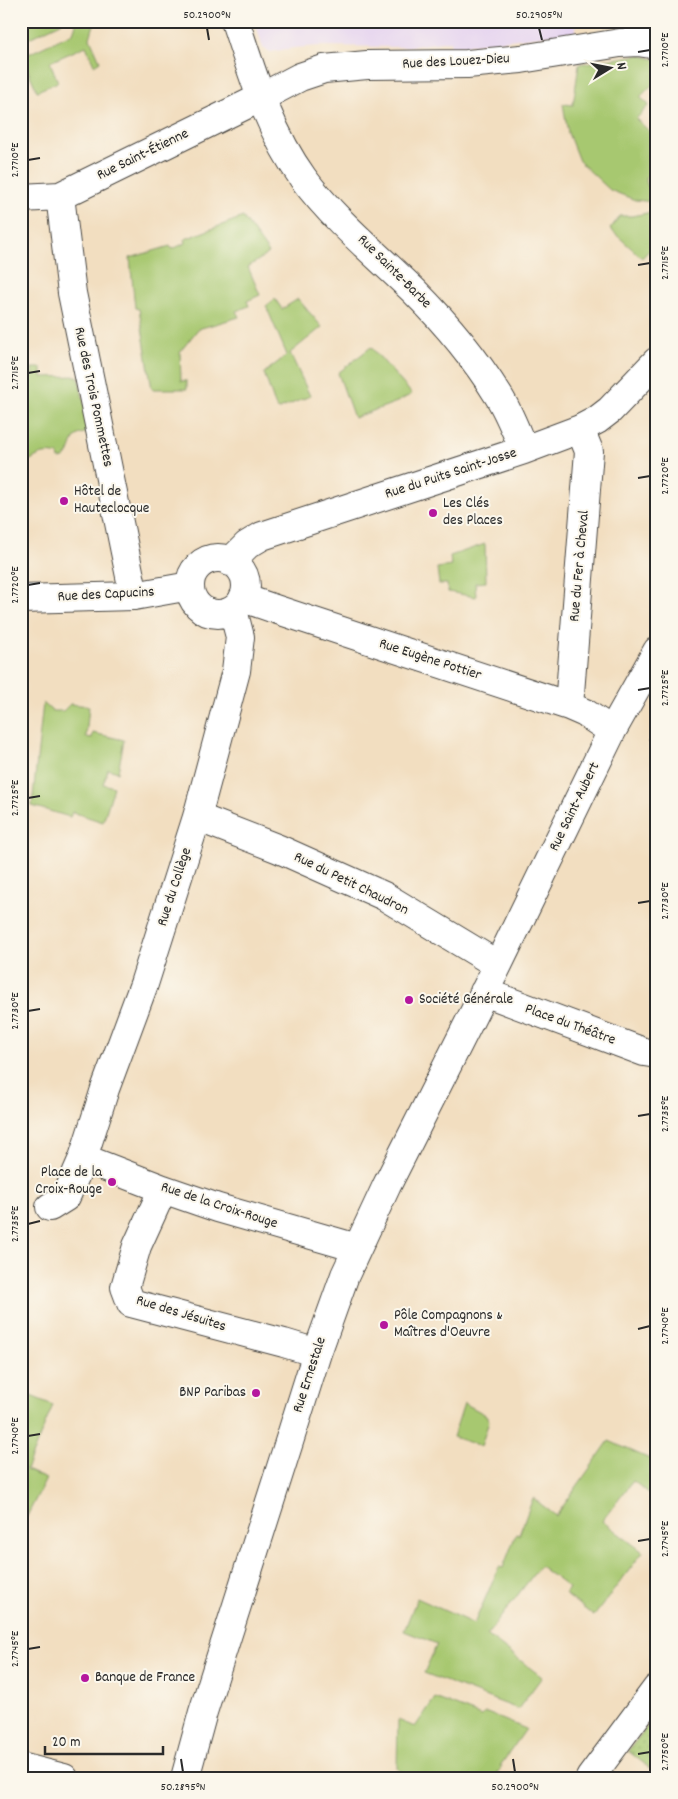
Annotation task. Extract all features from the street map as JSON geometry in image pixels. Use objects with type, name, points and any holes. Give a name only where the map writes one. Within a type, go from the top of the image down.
[{"type":"street","name":"Rue Sainte-Barbe","points":[[235,21],[260,98],[278,136],[308,184],[337,216],[432,310],[465,349],[499,396],[524,450]]},
{"type":"street","name":"Rue des Louez-Dieu","points":[[260,98],[311,73],[339,67],[467,64],[528,58],[620,43],[638,42],[657,45]]},
{"type":"street","name":"Rue Saint-Étienne","points":[[21,198],[60,196],[260,98]]},
{"type":"street","name":"Rue des Trois Pommettes","points":[[60,196],[72,293],[134,596]]},
{"type":"street","name":"Rue du Puits Saint-Josse","points":[[230,562],[247,545],[262,536],[524,450],[580,429],[610,410],[657,361]]},
{"type":"street","name":"Rue du Fer à Cheval","points":[[569,706],[589,451],[580,429]]},
{"type":"street","points":[[215,559],[230,562],[237,566],[242,573],[246,590],[238,604],[220,614],[211,614],[200,608],[193,599],[190,586],[195,571],[207,561],[215,559]]},
{"type":"street","name":"Rue des Capucins","points":[[21,599],[134,596],[190,586]]},
{"type":"street","name":"Rue Eugène Pottier","points":[[238,604],[275,610],[569,706],[612,731]]},
{"type":"street","name":"Rue du Collège","points":[[50,1207],[66,1197],[83,1158],[105,1089],[144,984],[197,817],[236,671],[240,636],[238,604]]},
{"type":"street","name":"Rue Saint-Aubert","points":[[484,992],[612,731],[657,651]]},
{"type":"street","name":"Rue du Petit Chaudron","points":[[197,817],[279,849],[384,896],[498,965]]},
{"type":"street","name":"Place du Théâtre","points":[[484,992],[563,1023],[644,1052],[657,1054]]},
{"type":"street","name":"Rue Ernestale","points":[[185,1778],[206,1703],[335,1301],[406,1147],[484,992]]},
{"type":"street","name":"Rue de la Croix-Rouge","points":[[83,1158],[218,1208],[358,1248]]},
{"type":"street","name":"Rue des Jésuites","points":[[163,1189],[137,1246],[125,1287],[131,1303],[317,1353]]},
{"type":"street","points":[[590,1778],[657,1688]]},
{"type":"street","points":[[21,1767],[64,1778]]},
{"type":"shaded area","points":[[255,21],[605,21],[576,25],[576,32],[451,47],[450,41],[405,47],[319,46],[270,52],[263,48]]},
{"type":"green space","points":[[21,21],[62,21],[27,39],[26,35],[21,33]]},
{"type":"green space","points":[[77,21],[95,21],[90,38],[100,61],[94,65],[86,46],[50,62],[58,82],[37,91],[22,57],[73,33]]},
{"type":"green space","points":[[639,55],[654,59],[657,62],[657,80],[640,97],[649,105],[636,119],[657,138],[657,166],[645,178],[654,202],[635,200],[610,190],[579,161],[568,133],[563,104],[573,105],[579,64]]},
{"type":"green space","points":[[657,211],[657,242],[642,258],[610,229],[620,216],[632,216]]},
{"type":"green space","points":[[243,217],[269,253],[248,267],[260,295],[247,301],[249,306],[236,311],[239,317],[198,329],[180,352],[181,381],[187,381],[187,389],[152,389],[139,309],[135,308],[130,258],[170,246],[172,249],[186,243],[185,239]]},
{"type":"green space","points":[[275,299],[282,309],[298,299],[322,327],[290,353],[310,396],[277,410],[264,373],[287,355],[266,306]]},
{"type":"green space","points":[[371,347],[412,394],[397,402],[354,418],[338,373]]},
{"type":"green space","points":[[32,368],[42,368],[42,377],[78,376],[91,432],[78,435],[63,458],[59,459],[58,455],[42,454],[21,465],[21,380],[26,380],[32,376]]},
{"type":"green space","points":[[485,544],[486,582],[475,583],[476,597],[448,592],[447,584],[439,584],[437,568],[451,566],[450,556]]},
{"type":"green space","points":[[43,703],[52,711],[63,711],[70,704],[89,706],[86,737],[92,738],[93,733],[124,740],[118,772],[108,769],[103,784],[114,787],[103,822],[72,812],[70,817],[32,806]]},
{"type":"green space","points":[[21,1392],[53,1405],[26,1470],[46,1479],[22,1526]]},
{"type":"green space","points":[[464,1403],[486,1415],[489,1421],[481,1446],[453,1437]]},
{"type":"green space","points":[[609,1441],[650,1459],[657,1456],[657,1491],[653,1496],[633,1481],[602,1521],[643,1552],[594,1616],[565,1594],[569,1588],[540,1566],[487,1635],[542,1677],[518,1709],[424,1673],[437,1644],[404,1631],[417,1598],[474,1624],[499,1567],[503,1568],[516,1534],[519,1535],[533,1498],[556,1516]]},
{"type":"green space","points":[[435,1698],[481,1716],[487,1713],[526,1729],[500,1766],[502,1766],[495,1778],[409,1778],[397,1769],[398,1720],[415,1727]]},
{"type":"green space","points":[[657,1714],[657,1761],[651,1769],[628,1751]]},
{"type":"place","name":"Hôtel de Hauteclocque","points":[[64,501]]},
{"type":"place","name":"Les Clés des Places","points":[[433,513]]},
{"type":"place","name":"Société Générale","points":[[409,1000]]},
{"type":"place","name":"Place de la Croix-Rouge","points":[[112,1182]]},
{"type":"place","name":"Pôle Compagnons & Maîtres d'Oeuvre","points":[[384,1325]]},
{"type":"place","name":"BNP Paribas","points":[[256,1393]]},
{"type":"place","name":"Banque de France","points":[[85,1678]]}]
